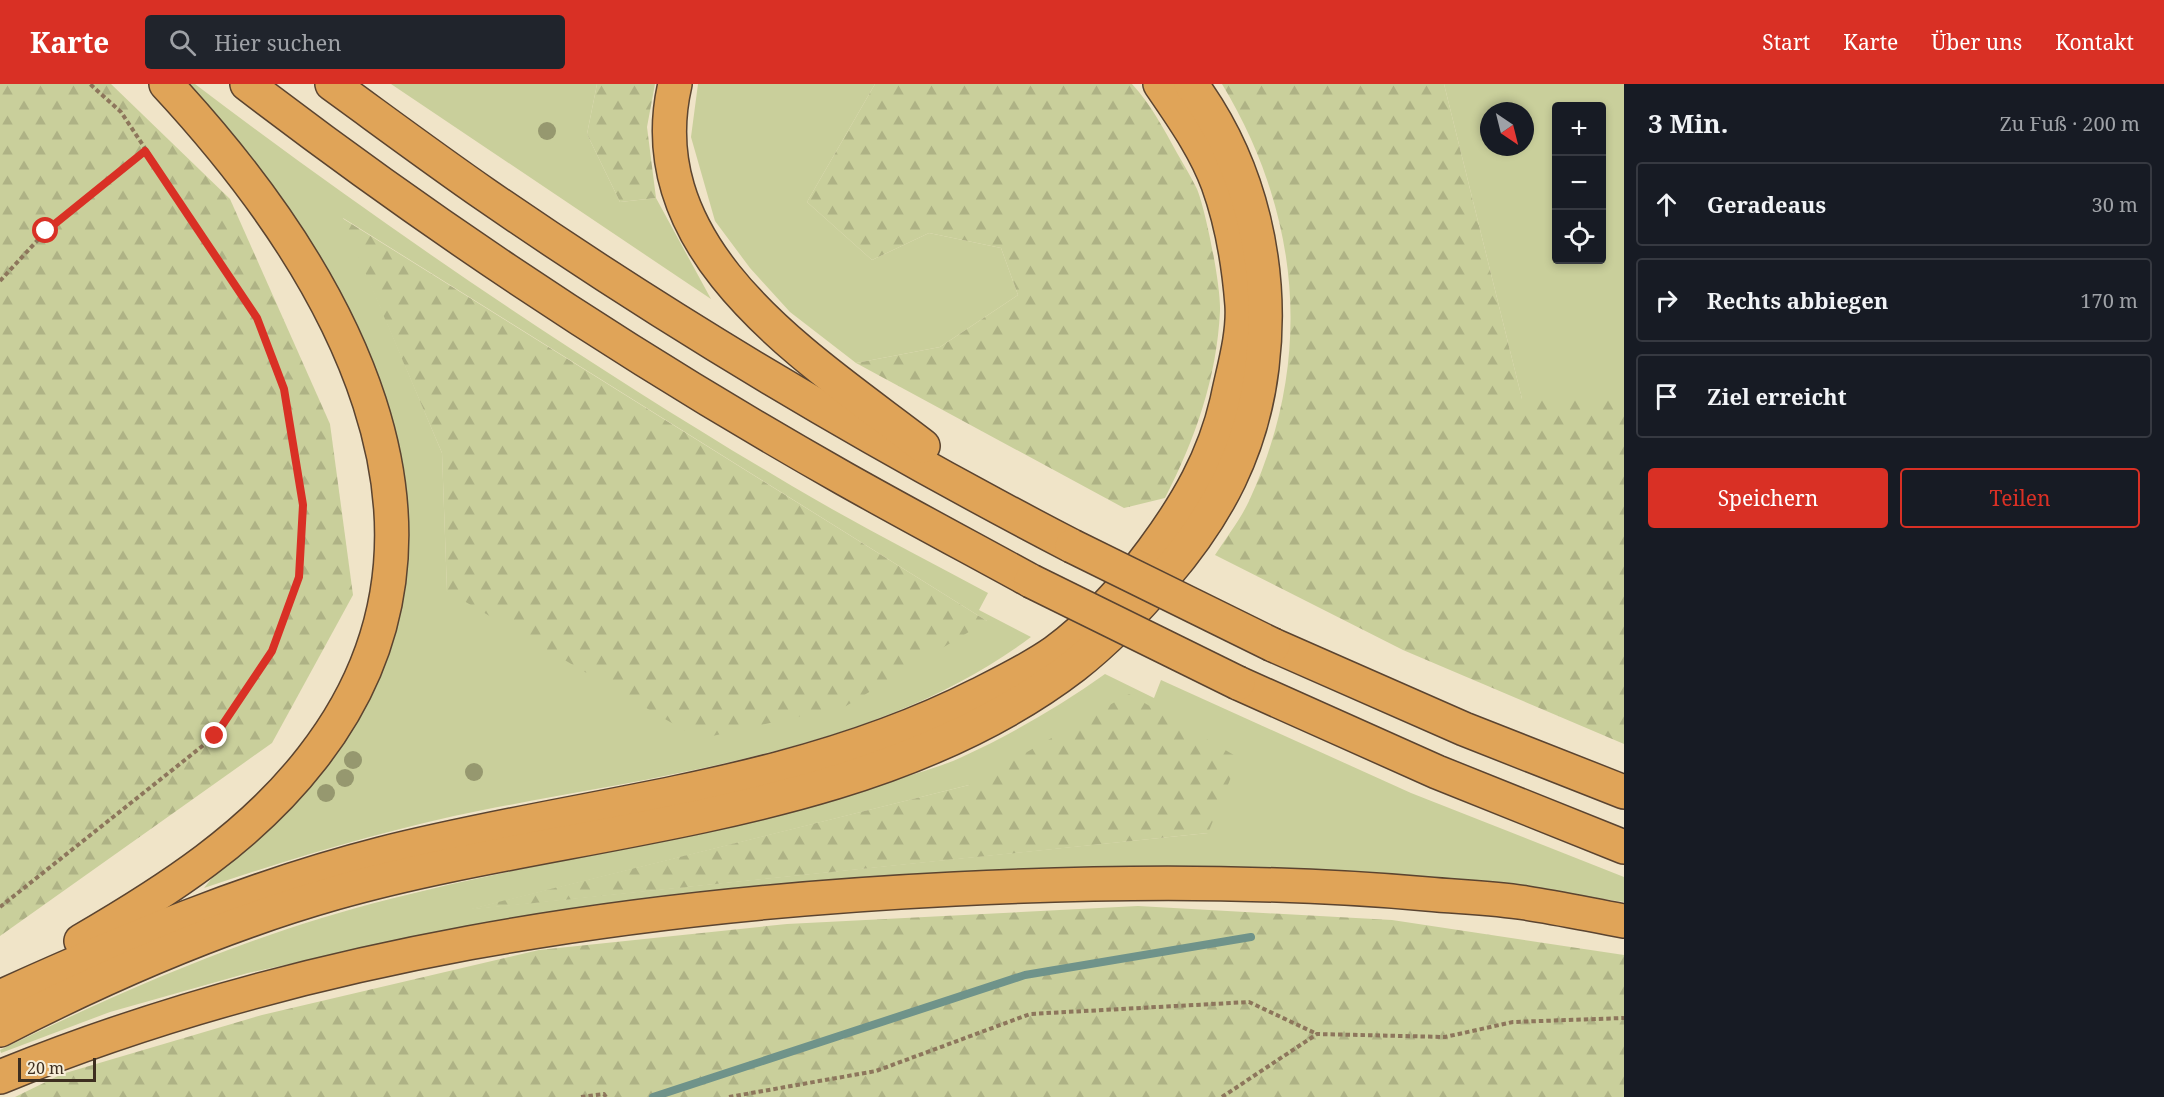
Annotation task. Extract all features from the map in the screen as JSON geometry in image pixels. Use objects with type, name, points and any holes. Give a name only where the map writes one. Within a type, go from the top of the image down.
[{"type":"highway","points":[[0,989],[116,920],[206,862],[283,793],[313,758],[354,691],[384,611],[394,523],[381,435],[363,379],[326,299],[298,253],[222,148],[166,84]]},
{"type":"highway","points":[[247,84],[476,249],[656,366],[842,477],[1031,581],[1238,683],[1437,772],[1624,847]]},
{"type":"highway","points":[[332,84],[487,195],[659,309],[835,416],[1015,516],[1273,645],[1464,729],[1624,792]]},
{"type":"highway","points":[[675,84],[669,127],[673,175],[694,231],[730,281],[774,327],[811,360],[1015,516]]},
{"type":"highway","points":[[0,997],[116,944],[217,904],[325,869],[455,837],[703,787],[820,758],[941,714],[1053,653],[1096,617],[1132,578],[1184,508],[1209,460],[1224,415],[1236,358],[1242,308],[1232,242],[1218,183],[1188,126],[1160,84]]},
{"type":"highway","points":[[0,1030],[135,965],[227,929],[335,893],[459,863],[708,813],[813,788],[882,767],[958,735],[1017,705],[1075,665],[1136,610],[1192,545],[1226,492],[1246,441],[1259,390],[1266,310],[1262,254],[1239,172],[1219,128],[1191,84]]},
{"type":"highway","points":[[0,1077],[122,1032],[307,979],[389,959],[548,930],[707,908],[868,893],[1029,885],[1151,883],[1342,886],[1524,903],[1624,921]]},
{"type":"path","points":[[0,907],[215,736],[272,651],[299,577],[303,505],[284,389],[257,318],[121,112],[90,84]]},
{"type":"path","points":[[0,281],[46,231],[145,151]]},
{"type":"path","points":[[729,1097],[876,1071],[1030,1014],[1250,1002],[1317,1034],[1445,1037],[1513,1022],[1624,1018]]},
{"type":"path","points":[[1222,1097],[1317,1034]]},
{"type":"path","points":[[581,1097],[605,1096]]},
{"type":"green space","points":[[0,84],[111,84],[230,199],[330,424],[353,595],[272,743],[0,936]]},
{"type":"green space","points":[[177,84],[195,84],[340,191],[488,294],[715,440],[816,500],[988,593],[979,610],[1031,637],[971,676],[907,707],[839,732],[768,753],[696,770],[483,810],[412,826],[308,855],[204,888],[369,680],[388,429]],"holes":[[[343,218],[987,621],[447,591],[442,453]]]},
{"type":"green space","points":[[391,84],[597,84],[587,134],[620,202],[656,198],[711,299]]},
{"type":"green space","points":[[597,84],[655,84],[647,127],[656,198],[620,202],[587,134]]},
{"type":"green space","points":[[698,84],[875,84],[807,202],[872,260],[929,233],[1001,248],[1018,295],[940,347],[856,363],[790,312],[750,268],[715,221],[691,137]]},
{"type":"green space","points":[[875,84],[1132,84],[1151,108],[1197,189],[1205,214],[1220,299],[1218,336],[1203,408],[1186,454],[1165,498],[1124,508],[856,363],[940,347],[1018,295],[1001,248],[929,233],[872,260],[807,202]]},
{"type":"green space","points":[[1222,84],[1444,84],[1522,399],[1624,399],[1624,744],[1403,650],[1215,555],[1249,501],[1270,448],[1283,395],[1290,342],[1290,289],[1282,236],[1269,185],[1249,134]]},
{"type":"green space","points":[[1444,84],[1624,84],[1624,399],[1522,399]]},
{"type":"green space","points":[[342,218],[987,621],[846,706],[699,739],[447,591],[442,453]]},
{"type":"green space","points":[[1105,674],[1154,698],[1161,680],[1411,793],[1624,877],[1624,902],[1513,886],[1012,870],[869,877],[708,892],[546,915],[386,943],[248,973],[110,1012],[1,1053],[0,1050],[95,1005],[191,964],[339,913],[451,884],[757,819],[931,769],[999,739]],"holes":[[[969,785],[1208,833],[472,909]]]},
{"type":"green space","points":[[1129,694],[1239,758],[1208,833],[466,910],[969,785]]},
{"type":"green space","points":[[1138,906],[1392,920],[1624,955],[1624,1097],[15,1097],[62,1074],[262,1015],[539,950],[787,924]]},
{"type":"waterway","points":[[653,1097],[1025,975],[1251,937]]},
{"type":"route","points":[[46,231],[145,151],[257,318],[284,389],[303,505],[299,577],[272,651],[215,736]]}]
